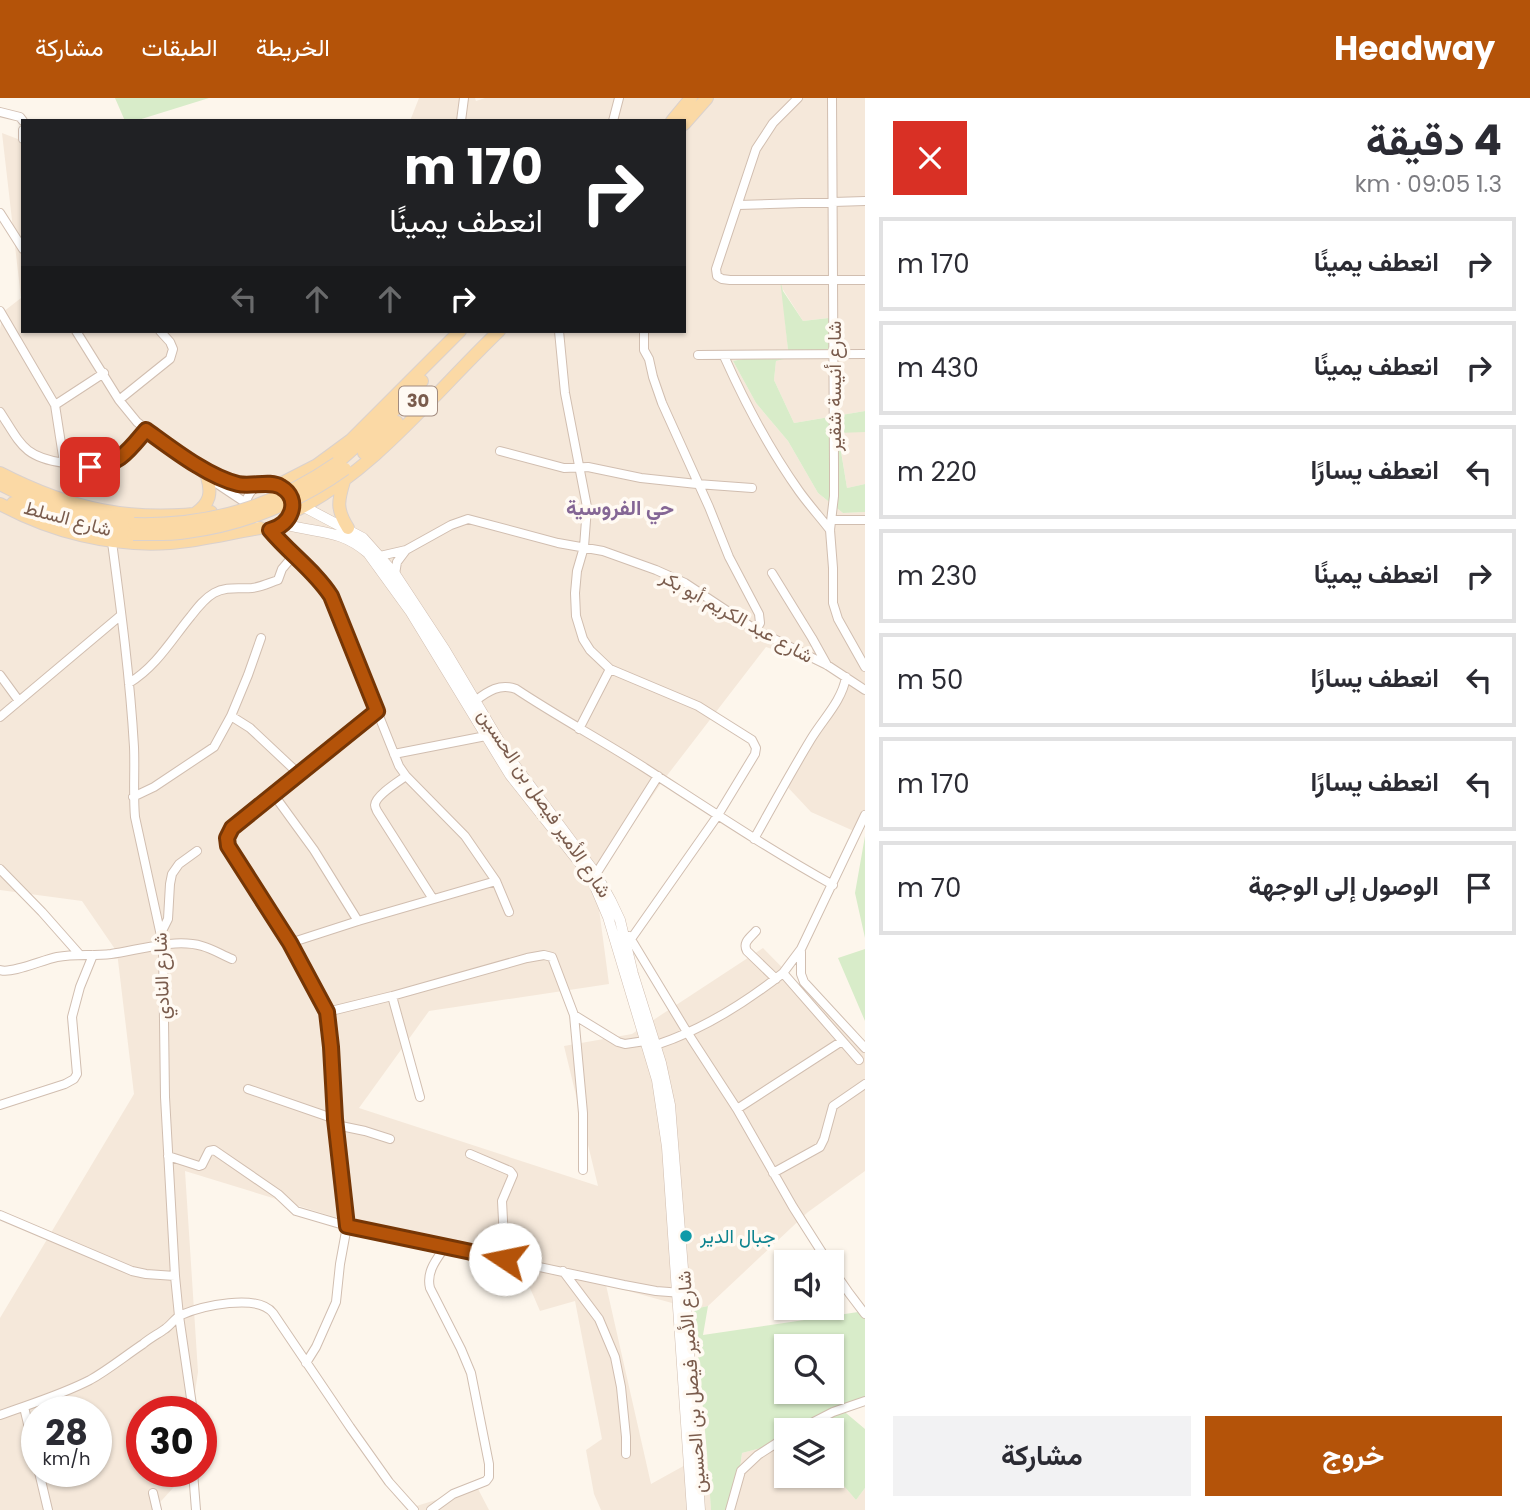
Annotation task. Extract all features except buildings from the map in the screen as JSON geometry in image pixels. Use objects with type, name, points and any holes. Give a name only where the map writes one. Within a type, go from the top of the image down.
[{"type":"main road","points":[[674,119],[691,98]]},
{"type":"main road","points":[[686,122],[707,98]]},
{"type":"main road","points":[[278,485],[317,466],[351,440],[458,333]]},
{"type":"main road","name":"شارع السلط","points":[[0,484],[32,499],[73,513],[108,520],[134,529],[226,515],[311,480],[337,463],[360,444],[469,333]]},
{"type":"main road","name":"شارع السلط","points":[[0,497],[45,516],[79,525],[185,533],[260,514],[315,488],[361,456],[486,333]]},
{"type":"main road","points":[[295,508],[344,481],[396,435],[497,333]]},
{"type":"main road","points":[[0,473],[42,494],[104,512],[135,515],[195,514],[246,505]]},
{"type":"main road","points":[[195,514],[209,500],[207,477]]},
{"type":"main road","points":[[344,481],[338,503],[342,519],[348,528]]},
{"type":"main road","points":[[0,504],[27,519],[112,542],[170,543],[265,529]]},
{"type":"street","points":[[460,119],[464,98]]},
{"type":"street","points":[[614,119],[619,98]]},
{"type":"street","points":[[798,98],[773,123],[756,149],[716,273],[719,278],[730,280],[865,280]]},
{"type":"street","name":"شارع أنيسة شقير","points":[[832,98],[834,354],[830,530],[833,603],[865,667]]},
{"type":"street","points":[[0,112],[22,119]]},
{"type":"street","points":[[738,205],[865,201]]},
{"type":"street","points":[[0,213],[21,246]]},
{"type":"street","points":[[0,311],[55,405],[64,463]]},
{"type":"street","points":[[77,333],[128,413],[146,430],[246,505]]},
{"type":"street","points":[[119,400],[170,359],[173,349],[162,333]]},
{"type":"street","points":[[559,333],[564,381],[587,507],[584,547],[577,571],[575,593],[576,616],[583,639],[590,650],[610,669],[698,706],[752,740],[756,748],[718,815],[631,939]]},
{"type":"street","points":[[645,333],[644,350],[656,388],[729,557],[759,614],[760,622],[756,631]]},
{"type":"street","points":[[698,355],[865,354]]},
{"type":"street","points":[[724,356],[747,404],[782,465],[830,530]]},
{"type":"street","points":[[55,405],[104,373]]},
{"type":"street","points":[[0,412],[22,446],[31,454],[50,461],[90,467],[111,464],[120,459],[146,430]]},
{"type":"street","points":[[500,451],[559,467],[597,468],[629,477],[752,488]]},
{"type":"street","points":[[181,456],[233,482],[250,486],[269,483],[278,485],[289,495],[295,508],[284,524],[265,529]]},
{"type":"street","points":[[260,485],[252,491],[246,505],[249,518],[293,555],[331,596],[394,754],[406,776],[461,830],[496,881],[509,912]]},
{"type":"street","name":"شارع الأمير فيصل بن الحسين","points":[[295,508],[348,528],[363,537],[396,574],[475,701],[510,775],[594,884],[608,917],[651,1043],[661,1100],[701,1510]]},
{"type":"street","points":[[819,515],[865,520]]},
{"type":"street","name":"شارع عبد الكريم أبو بكر","points":[[380,556],[406,550],[451,525],[468,519],[558,543],[617,555],[674,577],[756,631],[827,665],[865,690]]},
{"type":"street","name":"شارع الأمير فيصل بن الحسين","points":[[284,524],[336,533],[359,545],[368,553],[410,611],[490,735],[596,874],[608,894],[620,920],[645,1026]]},
{"type":"street","name":"شارع النادي","points":[[112,542],[129,683],[135,817],[162,933],[163,1055],[175,1276],[191,1396]]},
{"type":"street","points":[[396,574],[397,562],[406,550]]},
{"type":"street","points":[[129,683],[153,664],[208,597],[231,587],[251,588],[278,580],[282,569],[293,555]]},
{"type":"street","points":[[772,573],[827,665]]},
{"type":"street","points":[[0,718],[120,616]]},
{"type":"street","points":[[133,797],[154,787],[218,743],[261,638]]},
{"type":"street","points":[[579,729],[610,669]]},
{"type":"street","points":[[0,675],[19,701]]},
{"type":"street","points":[[754,839],[813,736],[840,695],[846,677]]},
{"type":"street","points":[[475,701],[495,688],[512,687],[658,776],[754,839],[833,885]]},
{"type":"street","points":[[306,1363],[316,1347],[335,1302],[347,1226],[335,1122],[327,1012],[290,943],[227,843],[228,833],[377,711]]},
{"type":"street","points":[[231,716],[250,728],[299,774]]},
{"type":"street","points":[[394,754],[490,735]]},
{"type":"street","points":[[406,776],[375,800],[375,805],[433,899]]},
{"type":"street","points":[[596,874],[658,776]]},
{"type":"street","points":[[274,795],[314,850],[358,921]]},
{"type":"street","points":[[574,1015],[625,1044],[651,1043],[687,1032],[732,1010],[780,976],[801,949],[865,815]]},
{"type":"street","points":[[162,933],[168,919],[172,874],[179,864],[197,851]]},
{"type":"street","points":[[0,869],[80,955]]},
{"type":"street","points":[[290,943],[496,881]]},
{"type":"street","points":[[620,920],[821,1250]]},
{"type":"street","points":[[756,931],[745,943],[746,949],[803,996],[859,1060]]},
{"type":"street","points":[[2,973],[59,956],[93,956],[163,945],[192,944],[232,959]]},
{"type":"street","points":[[801,949],[801,974],[804,982],[865,1048]]},
{"type":"street","points":[[327,1012],[527,957],[544,955],[554,959],[574,1015],[583,1113],[583,1170]]},
{"type":"street","points":[[0,1105],[74,1079],[77,1074],[72,1017],[80,986],[93,956]]},
{"type":"street","points":[[803,996],[810,989]]},
{"type":"street","points":[[392,996],[420,1097]]},
{"type":"street","points":[[737,1109],[842,1041]]},
{"type":"street","points":[[773,1173],[820,1147],[833,1106],[865,1084]]},
{"type":"street","points":[[248,1089],[335,1122],[390,1139]]},
{"type":"street","points":[[168,1156],[199,1167],[209,1151],[214,1150],[278,1194],[296,1212],[347,1226],[646,1289],[681,1293]]},
{"type":"street","points":[[470,1154],[510,1171],[513,1175],[502,1200],[505,1259]]},
{"type":"street","points":[[0,1215],[132,1271],[175,1276]]},
{"type":"street","points":[[431,1510],[453,1494],[486,1481],[489,1474],[473,1380],[428,1280],[430,1271],[445,1247]]},
{"type":"street","points":[[563,1272],[598,1319],[615,1357],[621,1387],[626,1454]]},
{"type":"street","points":[[844,1286],[865,1314]]},
{"type":"street","name":"شارع الأمير فيصل بن الحسين","points":[[681,1293],[692,1510]]},
{"type":"street","points":[[52,1396],[90,1380],[167,1328],[179,1316],[230,1303],[263,1306],[273,1313],[374,1461],[414,1510]]},
{"type":"street","points":[[821,1418],[865,1401]]},
{"type":"street","points":[[0,1415],[21,1408]]},
{"type":"street","points":[[730,1510],[741,1471],[774,1445]]},
{"type":"street","points":[[43,1487],[48,1510]]},
{"type":"street","points":[[194,1487],[196,1510]]},
{"type":"street","points":[[153,1493],[157,1510]]},
{"type":"shaded area","points":[[419,98],[475,98],[476,101],[485,98],[865,98],[865,411],[794,423],[774,380],[776,361],[837,347],[836,317],[803,321],[782,288],[788,350],[733,361],[756,403],[788,441],[818,493],[843,513],[865,512],[865,820],[856,832],[811,812],[781,780],[851,676],[766,647],[662,782],[595,879],[609,984],[429,1011],[359,1108],[598,1186],[564,1046],[632,1034],[763,948],[865,1052],[865,1171],[808,1212],[708,1306],[694,1309],[606,1285],[651,1484],[707,1453],[711,1510],[601,1510],[594,1494],[586,1450],[602,1439],[575,1301],[540,1311],[527,1281],[377,1230],[185,1171],[198,1372],[194,1396],[126,1396],[126,1487],[174,1487],[153,1510],[0,1510],[0,1318],[134,1094],[117,952],[82,901],[0,890],[0,329],[3,312],[21,298],[21,333],[686,333],[686,119],[411,119]]},
{"type":"shaded area","points":[[2,133],[21,140],[21,298]]},
{"type":"shaded area","points":[[838,432],[865,432],[865,484],[847,488]]},
{"type":"shaded area","points":[[774,1446],[774,1488],[844,1486],[856,1500],[865,1488],[865,1510],[730,1510],[737,1490],[742,1453]]},
{"type":"shaded area","points":[[477,1487],[489,1510],[407,1510],[407,1509]]},
{"type":"green space","points":[[115,98],[209,98],[141,119],[124,119]]},
{"type":"green space","points":[[780,279],[783,291],[803,321],[837,317],[837,347],[776,361],[774,380],[794,423],[865,411],[865,432],[838,433],[847,488],[865,484],[865,512],[843,513],[818,493],[788,441],[756,403],[733,361],[788,350]]},
{"type":"green space","points":[[865,836],[865,938],[855,893]]},
{"type":"green space","points":[[865,949],[865,1021],[838,958]]},
{"type":"green space","points":[[708,1306],[703,1335],[804,1320],[844,1320],[844,1314],[865,1311],[865,1400],[840,1408],[865,1429],[865,1488],[856,1500],[844,1486],[844,1418],[774,1418],[774,1446],[742,1453],[737,1490],[730,1510],[711,1510],[694,1309]]},
{"type":"place","name":"جبال الدير","points":[[686,1236]]},
{"type":"district","name":"حي الفروسية","points":[[620,508]]},
{"type":"route","points":[[90,467],[104,466],[120,459],[146,430],[181,456],[214,474],[237,484],[278,485],[289,495],[292,508],[289,517],[284,524],[270,530],[331,596],[377,711],[232,828],[228,833],[228,846],[290,943],[327,1012],[347,1226],[505,1259]]}]
